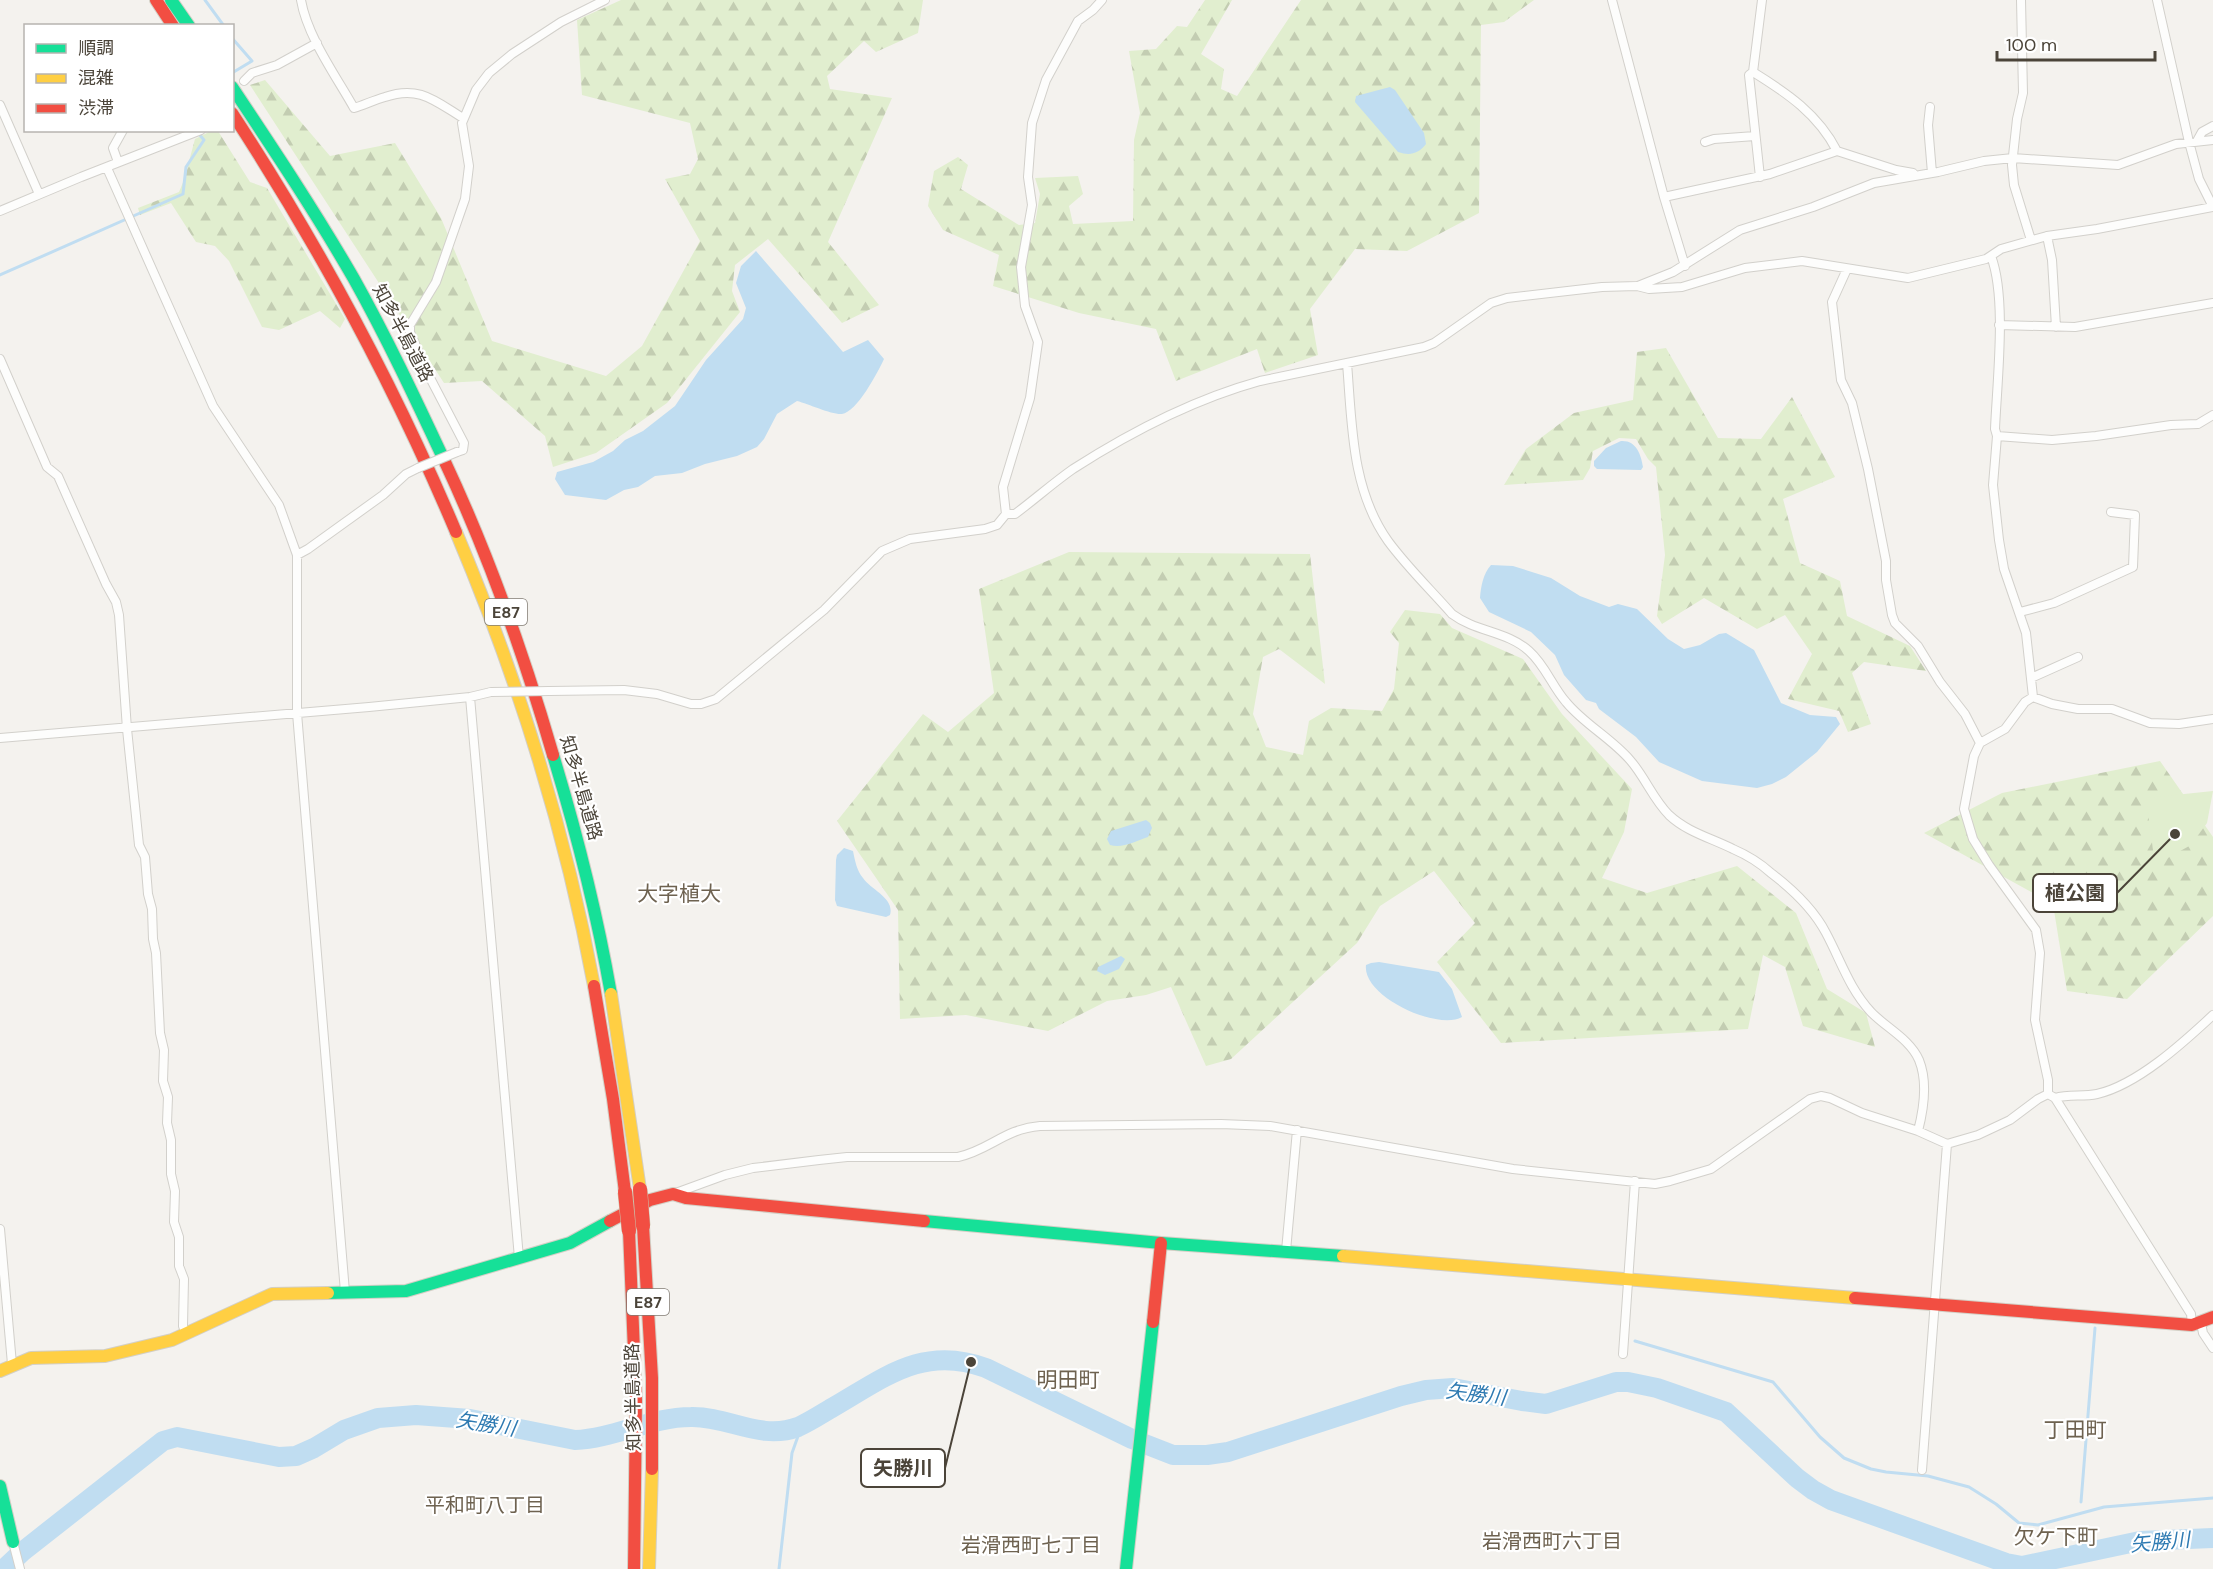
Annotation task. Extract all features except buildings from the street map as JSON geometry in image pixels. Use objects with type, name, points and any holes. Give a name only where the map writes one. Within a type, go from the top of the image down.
[{"type":"main road","points":[[156,0],[172,24]]},
{"type":"main road","points":[[171,0],[188,24]]},
{"type":"main road","name":"知多半島道路","points":[[238,84],[378,323],[421,406],[469,516],[504,607],[542,717],[572,819],[596,917],[615,1012],[640,1189],[652,1378],[649,1569]]},
{"type":"main road","name":"知多半島道路","points":[[234,116],[253,143],[317,251],[394,395],[452,522],[512,671],[558,823],[603,1027],[616,1114],[629,1231],[637,1379],[634,1569]]},
{"type":"main road","points":[[6,1367],[31,1358],[105,1356],[186,1334],[272,1294],[406,1291],[570,1243],[650,1200],[673,1194],[686,1198],[1161,1244],[1286,1251],[1934,1306],[2202,1322]]},
{"type":"main road","points":[[1126,1569],[1161,1244]]},
{"type":"main road","points":[[0,1486],[13,1542]]},
{"type":"street","points":[[301,0],[303,12],[317,43],[354,108],[392,94],[418,93],[463,118]]},
{"type":"street","points":[[297,555],[383,495],[406,474],[463,450],[464,443],[427,372],[410,332],[410,325],[436,282],[465,199],[469,166],[463,138],[463,118],[476,90],[489,73],[540,35],[605,0]]},
{"type":"street","points":[[0,738],[127,729],[470,697],[491,692],[624,690],[657,694],[691,704],[701,704],[716,699],[824,610],[882,551],[910,539],[985,529],[997,525],[1006,514],[1003,487],[1029,398],[1038,342],[1025,306],[1021,267],[1032,205],[1028,177],[1032,123],[1046,80],[1078,21],[1102,0]]},
{"type":"street","points":[[1612,0],[1664,197],[1685,266]]},
{"type":"street","points":[[1760,177],[1749,75],[1753,72],[1762,0]]},
{"type":"street","points":[[2021,0],[2023,93],[2017,118],[2013,158],[2014,185],[2031,240]]},
{"type":"street","points":[[1006,514],[1015,514],[1071,471],[1096,456],[1200,402],[1233,388],[1260,381],[1424,347],[1434,343],[1491,303],[1507,298],[1602,287],[1637,286],[1649,289],[1682,287],[1745,268],[1802,261],[1908,278],[1986,259],[2001,249],[2048,236],[2213,207],[2199,178],[2193,141],[2157,0]]},
{"type":"street","points":[[238,84],[252,74],[277,65],[317,43]]},
{"type":"street","points":[[1753,72],[1787,93],[1810,113],[1825,131],[1837,151]]},
{"type":"street","points":[[0,105],[39,194]]},
{"type":"street","points":[[1930,107],[1928,125],[1932,173]]},
{"type":"street","points":[[2193,141],[2213,126]]},
{"type":"street","points":[[118,162],[113,148],[122,132]]},
{"type":"street","points":[[0,211],[196,132]]},
{"type":"street","points":[[1705,142],[1714,139],[1755,136]]},
{"type":"street","points":[[1637,286],[1685,266],[1747,227],[1813,207],[1867,185],[1984,161],[2013,158],[2118,165],[2176,144],[2213,140]]},
{"type":"street","points":[[1664,197],[1760,177],[1837,151],[1896,170],[1922,174]]},
{"type":"street","points":[[106,168],[213,406],[279,505],[297,555],[297,713],[345,1292]]},
{"type":"street","points":[[2048,236],[2052,260],[2056,327]]},
{"type":"street","points":[[1991,256],[1998,286],[1999,325],[1995,429],[1997,436],[1993,485],[2004,569],[2026,633],[2032,697]]},
{"type":"street","points":[[1847,269],[1832,302],[1841,380],[1851,403],[1868,469],[1886,561],[1886,580],[1892,615],[1895,623],[1918,646],[1940,682],[1965,714],[1980,743]]},
{"type":"street","points":[[1999,325],[2085,326],[2130,316],[2213,303]]},
{"type":"street","points":[[0,358],[47,467],[58,476],[116,602],[119,615],[127,729],[139,845],[145,857],[148,894],[152,909],[160,1033],[164,1050],[163,1082],[168,1097],[167,1123],[171,1140],[171,1174],[175,1191],[174,1222],[179,1237],[179,1266],[184,1279],[183,1326],[186,1334]]},
{"type":"street","points":[[1347,363],[1358,473],[1373,515],[1387,540],[1458,618],[1474,627],[1517,642],[1528,650],[1541,664],[1563,700],[1582,721],[1628,758],[1659,802],[1680,824],[1756,861],[1804,904],[1826,933],[1854,991],[1871,1012],[1918,1057],[1923,1071],[1924,1088],[1918,1131]]},
{"type":"street","points":[[1997,436],[2052,440],[2096,436],[2171,425],[2198,424],[2213,415]]},
{"type":"street","points":[[2020,612],[2054,603],[2133,567],[2135,515],[2111,512]]},
{"type":"street","points":[[2031,678],[2078,657]]},
{"type":"street","points":[[470,697],[519,1258]]},
{"type":"street","points":[[2032,697],[2025,702],[2005,729],[1980,743],[1974,756],[1964,809],[1973,839],[2036,930],[2040,954],[2035,1020],[2052,1096],[2191,1314],[2202,1322],[2203,1333],[2213,1348]]},
{"type":"street","points":[[2032,697],[2078,709],[2112,709],[2150,723],[2180,724],[2213,718]]},
{"type":"street","points":[[673,1194],[686,1187],[753,1168],[847,1157],[958,1157],[970,1155],[1013,1130],[1025,1127],[1221,1124],[1270,1126],[1513,1169],[1655,1184],[1670,1182],[1711,1168],[1810,1099],[1821,1096],[1862,1113],[1918,1131],[1947,1144],[1978,1135],[2010,1120],[2038,1099],[2095,1094],[2132,1080],[2213,1015]]},
{"type":"street","points":[[1286,1251],[1297,1130]]},
{"type":"street","points":[[1922,1470],[1947,1144]]},
{"type":"street","points":[[1623,1354],[1635,1181]]},
{"type":"street","points":[[0,1229],[6,1367]]},
{"type":"street","points":[[13,1542],[20,1569]]},
{"type":"green space","points":[[621,0],[923,0],[918,33],[876,52],[864,41],[827,76],[830,89],[892,98],[828,242],[879,305],[842,323],[768,239],[735,265],[732,291],[740,312],[667,403],[596,453],[553,467],[545,436],[482,381],[444,383],[250,85],[265,80],[330,156],[395,143],[441,218],[492,341],[606,376],[642,346],[700,241],[665,179],[690,174],[698,159],[690,123],[582,95],[577,20]]},
{"type":"green space","points":[[1205,0],[1232,0],[1201,54],[1224,69],[1221,89],[1237,96],[1301,0],[1534,0],[1504,22],[1481,25],[1479,213],[1407,251],[1355,249],[1310,309],[1318,355],[1265,373],[1257,349],[1176,381],[1156,329],[1079,313],[993,286],[999,255],[943,230],[928,206],[934,171],[958,157],[968,165],[961,189],[1019,225],[1035,223],[1040,194],[1035,178],[1078,176],[1083,194],[1069,206],[1073,224],[1133,221],[1134,140],[1140,113],[1129,51],[1156,49],[1177,26],[1187,27]]},
{"type":"green space","points":[[209,132],[219,132],[250,182],[267,188],[345,319],[340,328],[320,311],[279,330],[262,327],[229,261],[215,246],[196,242],[171,203],[140,215],[138,208],[179,192],[195,139]]},
{"type":"green space","points":[[1666,348],[1718,438],[1761,439],[1792,397],[1835,477],[1783,499],[1800,563],[1840,581],[1847,616],[1910,646],[1926,671],[1864,662],[1852,673],[1871,724],[1848,732],[1839,711],[1788,699],[1812,654],[1785,615],[1757,629],[1704,598],[1662,624],[1657,616],[1665,555],[1656,467],[1648,459],[1636,439],[1619,438],[1593,451],[1590,468],[1583,480],[1504,485],[1526,449],[1574,413],[1633,400],[1637,352]]},
{"type":"green space","points":[[1069,552],[1310,554],[1325,684],[1279,649],[1263,657],[1253,714],[1266,747],[1303,755],[1309,721],[1331,708],[1382,711],[1394,689],[1399,643],[1390,632],[1405,610],[1440,614],[1452,628],[1523,659],[1562,714],[1632,789],[1624,832],[1602,878],[1647,893],[1737,866],[1796,913],[1827,989],[1866,1013],[1875,1047],[1803,1026],[1785,967],[1763,955],[1748,1029],[1501,1043],[1437,962],[1475,923],[1434,871],[1380,906],[1357,943],[1231,1059],[1206,1066],[1171,987],[1146,995],[1107,1001],[1048,1031],[966,1015],[900,1019],[898,910],[837,821],[923,714],[948,732],[994,693],[979,589]]},
{"type":"green space","points":[[2160,761],[2213,837],[2213,916],[2127,999],[2067,991],[2053,904],[1924,833],[2002,793]]},
{"type":"green space","points":[[2213,791],[2207,823],[2191,845],[2155,865],[2146,798]]},
{"type":"water","points":[[1390,87],[1395,90],[1424,133],[1426,144],[1414,153],[1398,152],[1355,102],[1356,96]]},
{"type":"water","points":[[756,251],[843,352],[868,340],[884,359],[860,399],[848,412],[842,414],[797,401],[777,414],[764,439],[757,447],[737,456],[705,464],[682,473],[655,476],[638,487],[624,490],[606,500],[565,495],[555,479],[557,472],[593,462],[613,451],[625,440],[643,431],[675,406],[706,360],[743,319],[746,308],[736,283],[741,266]]},
{"type":"water","points":[[1621,441],[1634,445],[1637,449],[1643,467],[1641,470],[1597,469],[1594,461],[1606,448]]},
{"type":"water","points":[[1491,565],[1513,566],[1551,578],[1580,596],[1609,607],[1618,604],[1637,609],[1668,639],[1684,649],[1700,645],[1719,634],[1726,633],[1754,650],[1781,703],[1810,715],[1836,717],[1840,724],[1817,752],[1786,777],[1757,788],[1702,781],[1659,762],[1636,737],[1599,709],[1596,703],[1586,700],[1564,675],[1555,655],[1531,632],[1489,612],[1480,598],[1483,580]]},
{"type":"water","points":[[1146,820],[1152,828],[1148,837],[1124,845],[1110,845],[1107,839],[1111,831]]},
{"type":"water","points":[[844,848],[853,851],[859,872],[886,899],[891,909],[890,915],[886,917],[837,906],[835,900],[836,860],[837,855]]},
{"type":"water","points":[[1121,956],[1125,959],[1119,969],[1105,975],[1097,971],[1098,967]]},
{"type":"water","points":[[1379,962],[1439,972],[1452,989],[1462,1017],[1451,1020],[1436,1019],[1403,1008],[1388,999],[1368,977],[1366,965]]},
{"type":"waterway","points":[[205,0],[223,24]]},
{"type":"waterway","points":[[234,40],[252,61],[234,72]]},
{"type":"waterway","points":[[0,275],[183,194],[186,167],[204,140],[199,134]]},
{"type":"waterway","points":[[2081,1502],[2095,1328]]},
{"type":"waterway","points":[[1635,1341],[1773,1382],[1820,1437],[1844,1458],[1871,1469],[1928,1476],[1969,1487],[1996,1504],[2019,1523],[2038,1525],[2104,1507],[2213,1498]]},
{"type":"waterway","name":"矢勝川","points":[[4,1569],[22,1552],[163,1441],[177,1437],[279,1457],[296,1456],[344,1430],[378,1418],[416,1415],[470,1419],[575,1440],[604,1436],[662,1420],[691,1417],[718,1420],[757,1430],[784,1431],[806,1423],[904,1368],[942,1360],[986,1368],[1132,1439],[1173,1455],[1207,1455],[1228,1452],[1426,1390],[1453,1388],[1546,1404],[1616,1382],[1628,1382],[1657,1388],[1726,1412],[1797,1478],[1831,1500],[2006,1563],[2022,1566],[2140,1541],[2213,1538]]},
{"type":"waterway","points":[[779,1569],[792,1453],[802,1425]]},
{"type":"traffic: fast","points":[[171,0],[188,24]]},
{"type":"traffic: fast","points":[[234,90],[310,206],[354,279],[390,346],[445,462]]},
{"type":"traffic: fast","points":[[553,755],[586,874],[611,994]]},
{"type":"traffic: fast","points":[[328,1293],[406,1291],[570,1243],[610,1221]]},
{"type":"traffic: fast","points":[[924,1221],[1161,1243],[1343,1256]]},
{"type":"traffic: fast","points":[[1126,1569],[1153,1322]]},
{"type":"traffic: fast","points":[[0,1486],[13,1542]]},
{"type":"traffic: slow","points":[[456,532],[500,643],[537,755],[569,870],[594,986]]},
{"type":"traffic: slow","points":[[611,994],[640,1189]]},
{"type":"traffic: slow","points":[[1343,1256],[1855,1298]]},
{"type":"traffic: slow","points":[[0,1371],[31,1358],[105,1356],[172,1340],[272,1294],[328,1293]]},
{"type":"traffic: slow","points":[[649,1569],[652,1469]]},
{"type":"traffic: jam","points":[[156,0],[172,24]]},
{"type":"traffic: jam","points":[[234,116],[295,214],[353,317],[407,423],[456,532]]},
{"type":"traffic: jam","points":[[445,462],[505,606],[553,755]]},
{"type":"traffic: jam","points":[[594,986],[613,1099],[625,1192]]},
{"type":"traffic: jam","points":[[640,1189],[643,1226]]},
{"type":"traffic: jam","points":[[625,1192],[629,1231]]},
{"type":"traffic: jam","points":[[610,1221],[650,1200],[673,1194],[686,1198],[924,1221]]},
{"type":"traffic: jam","points":[[643,1226],[652,1378],[652,1469]]},
{"type":"traffic: jam","points":[[629,1231],[636,1400],[634,1569]]},
{"type":"traffic: jam","points":[[1153,1322],[1161,1243]]},
{"type":"traffic: jam","points":[[1855,1298],[2192,1325],[2213,1317]]},
{"type":"place","name":"植公園","points":[[2175,834]]},
{"type":"place","name":"矢勝川","points":[[971,1362]]},
{"type":"district","name":"大字植大","points":[[679,894]]},
{"type":"district","name":"明田町","points":[[1068,1380]]},
{"type":"district","name":"丁田町","points":[[2075,1430]]},
{"type":"district","name":"平和町八丁目","points":[[485,1505]]},
{"type":"district","name":"欠ケ下町","points":[[2056,1537]]},
{"type":"district","name":"岩滑西町六丁目","points":[[1552,1541]]},
{"type":"district","name":"岩滑西町七丁目","points":[[1031,1545]]}]
